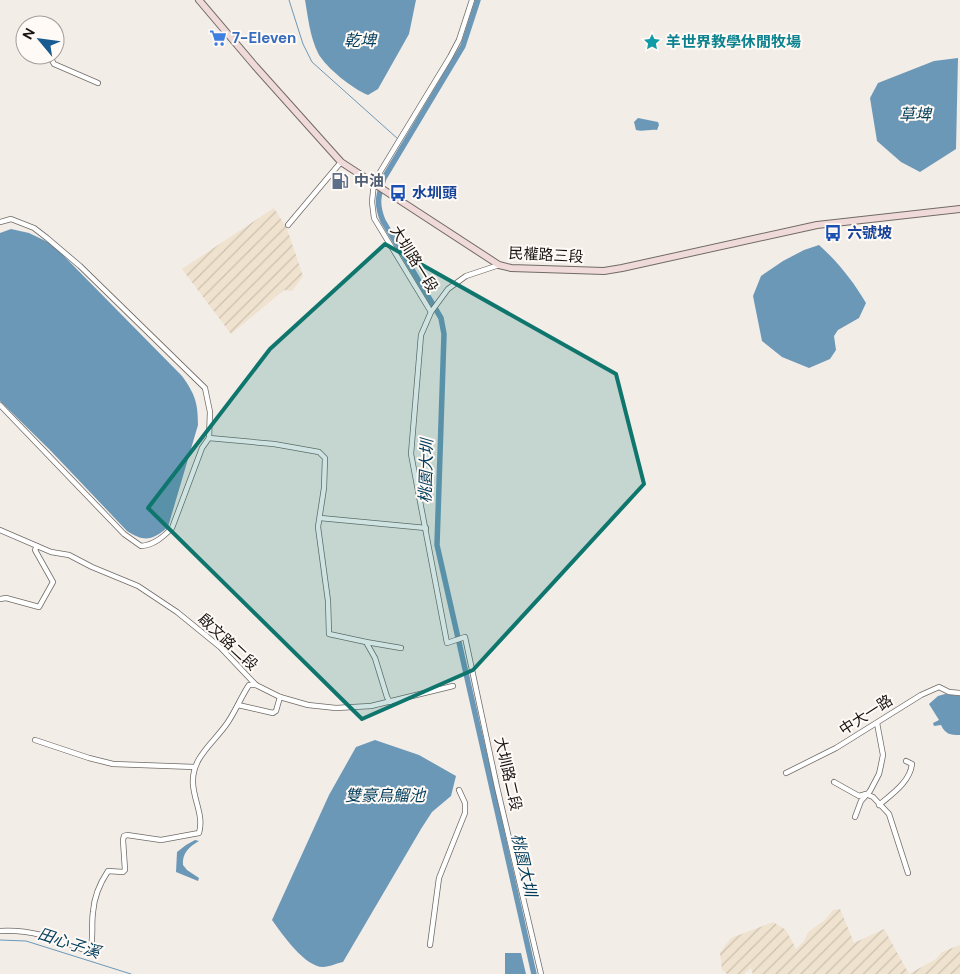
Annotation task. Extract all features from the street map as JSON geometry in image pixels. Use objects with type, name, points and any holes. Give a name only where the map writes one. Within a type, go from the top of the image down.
[{"type":"street","name":"民權路三段","points":[[199,0],[341,162],[499,265],[520,268],[613,270],[816,225],[960,209]]},
{"type":"street","name":"大圳路一段","points":[[465,637],[446,643],[426,528],[410,454],[422,335],[432,311],[374,218],[372,202],[374,182],[450,57],[459,40],[472,0]]},
{"type":"street","points":[[56,65],[98,83]]},
{"type":"street","points":[[288,225],[341,162]]},
{"type":"street","points":[[0,222],[11,219],[34,228],[47,238],[80,266],[205,388],[210,412],[209,438],[202,448],[172,528],[162,538],[148,546],[141,546],[124,534],[0,405]]},
{"type":"street","points":[[432,311],[448,289],[466,276],[499,265]]},
{"type":"street","points":[[209,438],[274,444],[319,452],[325,458],[318,527],[328,601],[330,634],[400,648]]},
{"type":"street","points":[[320,518],[426,528]]},
{"type":"street","name":"啟文路二段","points":[[0,530],[51,552],[69,555],[92,567],[138,586],[177,612],[220,648],[256,685],[280,697],[308,705],[336,708],[371,706],[453,686]]},
{"type":"street","points":[[0,599],[6,598],[39,607],[53,582],[36,550],[36,546]]},
{"type":"street","name":"大圳路二段","points":[[465,637],[497,786],[541,974]]},
{"type":"street","points":[[366,642],[375,658],[387,698],[390,702]]},
{"type":"street","points":[[0,931],[18,930],[30,932],[90,952],[93,938],[93,912],[102,880],[108,871],[123,872],[125,870],[124,836],[161,840],[199,833],[201,826],[193,785],[195,767],[210,742],[221,732],[249,685],[256,685]]},
{"type":"street","name":"中大一路","points":[[786,773],[836,748],[921,695],[939,687],[949,692],[960,693]]},
{"type":"street","points":[[238,705],[273,713],[276,711],[280,697]]},
{"type":"street","points":[[855,817],[861,801],[870,791],[879,774],[883,754],[877,723]]},
{"type":"street","points":[[35,740],[113,764],[195,767]]},
{"type":"street","points":[[879,805],[901,786],[911,771],[912,764],[906,761]]},
{"type":"street","points":[[834,782],[859,796],[866,794],[873,797],[889,814],[908,874]]},
{"type":"street","points":[[430,945],[440,878],[465,813],[465,803],[459,790]]},
{"type":"highlighted area","points":[[385,244],[616,374],[644,484],[473,670],[362,719],[148,508],[270,349]]},
{"type":"shaded area","points":[[274,208],[287,229],[303,276],[292,291],[284,290],[231,334],[182,269]]},
{"type":"shaded area","points":[[840,909],[854,943],[884,929],[909,974],[753,974],[751,968],[744,974],[727,974],[722,970],[720,953],[731,938],[773,922],[786,930],[796,949],[804,941],[808,932],[825,920],[833,910]]},
{"type":"shaded area","points":[[960,945],[960,974],[909,974],[936,959],[942,952]]},
{"type":"water","name":"乾埤","points":[[305,0],[416,0],[409,34],[378,89],[368,95],[362,92],[340,77],[322,59],[313,40]]},
{"type":"water","name":"草埤","points":[[958,58],[956,149],[920,172],[901,162],[877,141],[870,98],[878,83],[934,61]]},
{"type":"water","points":[[638,118],[658,122],[657,130],[636,130],[634,122]]},
{"type":"water","points":[[11,229],[29,233],[52,244],[182,376],[193,394],[198,425],[168,527],[157,535],[143,538],[127,531],[50,450],[0,401],[0,233]]},
{"type":"water","points":[[819,245],[845,272],[866,303],[859,318],[838,330],[834,336],[836,350],[830,359],[809,368],[782,357],[762,341],[753,296],[761,276],[783,261],[804,250]]},
{"type":"water","points":[[945,694],[960,696],[960,735],[948,733],[941,725],[934,726],[933,723],[939,720],[929,704],[938,696]]},
{"type":"water","name":"雙豪烏鰡池","points":[[375,740],[419,755],[456,776],[451,796],[432,812],[343,962],[325,967],[316,966],[294,949],[272,920],[329,795],[356,747]]},
{"type":"water","points":[[195,840],[199,841],[187,851],[183,865],[199,878],[198,881],[176,872],[177,852]]},
{"type":"water","points":[[505,953],[521,953],[526,974],[505,974]]},
{"type":"waterway","points":[[289,0],[303,44],[312,62],[398,139]]},
{"type":"waterway","name":"桃園大圳","points":[[478,0],[463,46],[384,178],[379,195],[379,210],[383,221],[441,318],[444,334],[437,545],[534,974]]},
{"type":"waterway","name":"田心子溪","points":[[0,940],[26,941],[131,974]]},
{"type":"place","name":"7-Eleven","points":[[218,38]]},
{"type":"place","name":"羊世界教學休閒牧場","points":[[652,42]]},
{"type":"place","name":"中油","points":[[340,181]]},
{"type":"place","name":"水圳頭","points":[[398,193]]},
{"type":"place","name":"六號坡","points":[[833,233]]}]
